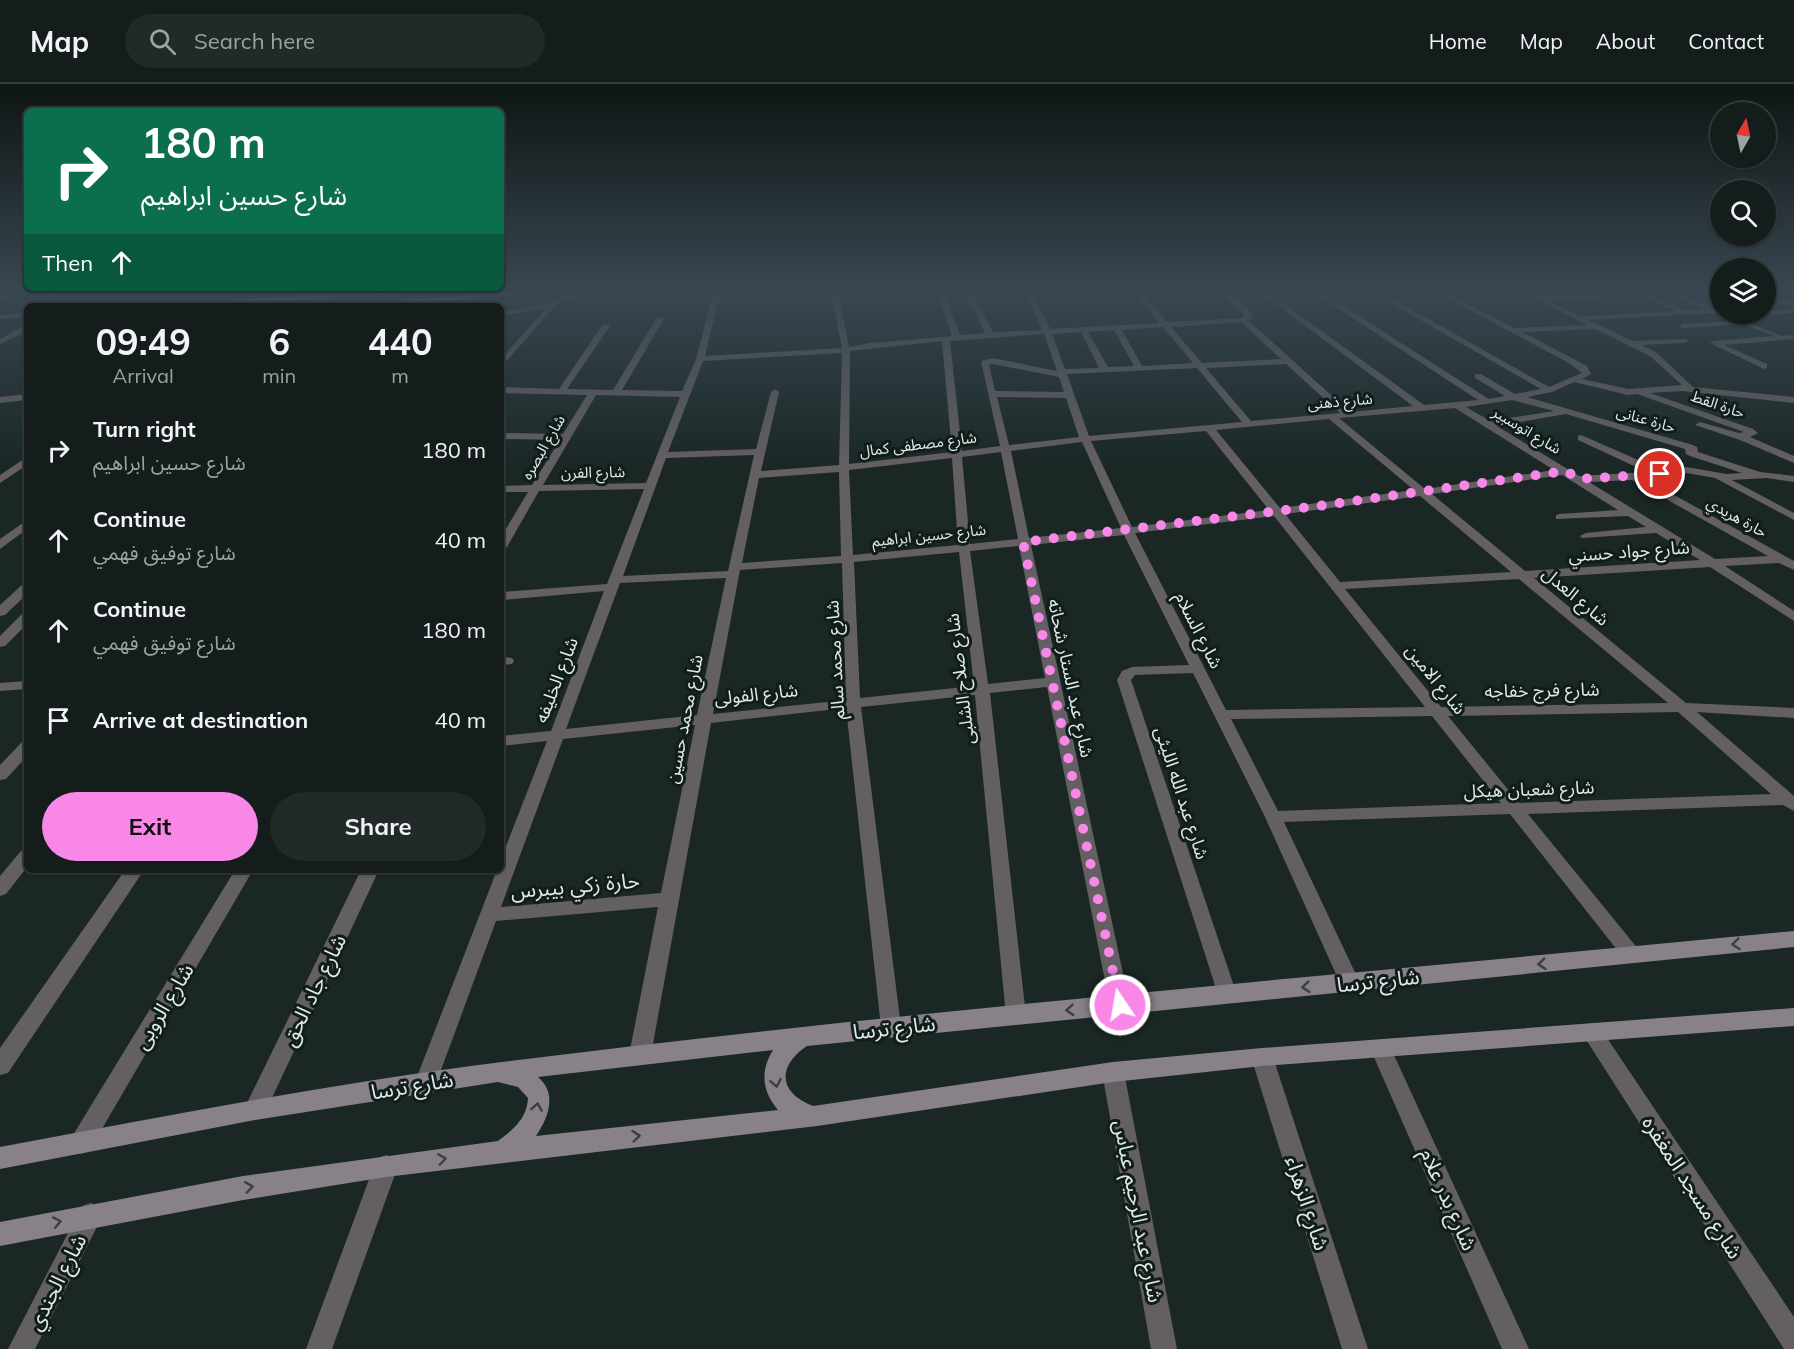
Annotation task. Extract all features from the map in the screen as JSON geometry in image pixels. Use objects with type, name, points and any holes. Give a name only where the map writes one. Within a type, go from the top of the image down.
[{"type":"main road","name":"شارع ترسا","points":[[0,1158],[255,1110],[498,1072],[891,1027],[1794,939]]},
{"type":"main road","points":[[0,1234],[243,1188],[386,1166],[817,1116],[1113,1072],[1262,1057],[1794,1017]]},
{"type":"main road","points":[[802,1037],[788,1047],[778,1059],[774,1075],[776,1090],[785,1104],[799,1113],[817,1116]]},
{"type":"main road","points":[[498,1072],[522,1077],[533,1083],[538,1093],[539,1105],[536,1118],[528,1131],[502,1151]]},
{"type":"street","points":[[504,361],[514,349]]},
{"type":"street","points":[[560,393],[590,349]]},
{"type":"street","points":[[615,394],[642,349]]},
{"type":"street","name":"شارع الخليفه","points":[[504,873],[703,349]]},
{"type":"street","points":[[700,359],[851,349]]},
{"type":"street","name":"شارع صلاح الشلبى","points":[[952,349],[963,548],[982,690],[1016,1016]]},
{"type":"street","name":"شارع السلام","points":[[1053,349],[1085,439],[1127,529],[1273,818],[1350,982]]},
{"type":"street","points":[[1094,349],[1105,370]]},
{"type":"street","points":[[1129,349],[1140,369]]},
{"type":"street","points":[[1186,349],[1250,424]]},
{"type":"street","points":[[1276,349],[1349,416]]},
{"type":"street","points":[[1341,349],[1422,408]]},
{"type":"street","points":[[1404,349],[1487,402]]},
{"type":"street","points":[[1476,349],[1549,390]]},
{"type":"street","points":[[1549,349],[1584,368],[1587,374],[1575,380]]},
{"type":"street","points":[[1641,349],[1658,357],[1690,388]]},
{"type":"street","points":[[1727,349],[1764,366]]},
{"type":"street","name":"شارع محمد سالم","points":[[846,350],[844,468],[853,704],[891,1027]]},
{"type":"street","name":"شارع عبد الستار شحاته","points":[[1062,374],[988,361],[984,363],[1005,448],[1051,682],[1120,1005]]},
{"type":"street","points":[[1062,374],[1289,361]]},
{"type":"street","points":[[1478,376],[1517,398]]},
{"type":"street","points":[[1575,380],[1619,391],[1638,392],[1690,388],[1794,400]]},
{"type":"street","name":"شارع ذهنى","points":[[1085,439],[1487,402],[1549,390],[1575,380]]},
{"type":"street","points":[[504,390],[592,394],[685,394]]},
{"type":"street","name":"شارع محمد حسين","points":[[640,1055],[668,899],[734,571],[759,452],[775,392]]},
{"type":"street","name":"حارة القط","points":[[1638,392],[1753,433],[1740,435],[1794,460]]},
{"type":"street","points":[[1717,392],[1748,405]]},
{"type":"street","name":"شارع البصره","points":[[504,542],[592,394]]},
{"type":"street","points":[[991,394],[1069,395]]},
{"type":"street","points":[[0,400],[24,397]]},
{"type":"street","name":"حارة عنانى","points":[[1517,398],[1689,447],[1693,449],[1690,452],[1694,454],[1758,475]]},
{"type":"street","name":"شارع اتوسبير","points":[[1457,405],[1579,479],[1794,617]]},
{"type":"street","points":[[1489,424],[1566,411]]},
{"type":"street","name":"شارع العدل","points":[[1332,417],[1682,707],[1790,802]]},
{"type":"street","points":[[1700,425],[1741,437]]},
{"type":"street","name":"شارع الامين","points":[[1209,428],[1632,955]]},
{"type":"street","points":[[504,436],[566,437]]},
{"type":"street","points":[[1581,438],[1660,474]]},
{"type":"street","name":"شارع مصطفى كمال","points":[[754,475],[844,468],[1085,439]]},
{"type":"street","points":[[662,455],[759,452]]},
{"type":"street","points":[[0,480],[24,462]]},
{"type":"street","points":[[1579,479],[1634,477],[1695,470],[1718,476],[1794,517]]},
{"type":"street","name":"شارع حسين ابراهيم","points":[[504,596],[1023,542],[1425,493],[1566,471]]},
{"type":"street","points":[[1718,476],[1758,475],[1794,479]]},
{"type":"street","name":"حارة هريدي","points":[[1634,477],[1794,566]]},
{"type":"street","name":"شارع الفرن","points":[[504,489],[651,486]]},
{"type":"street","points":[[1560,517],[1631,512]]},
{"type":"street","points":[[0,545],[24,525]]},
{"type":"street","points":[[1586,536],[1659,530]]},
{"type":"street","name":"شارع جواد حسني","points":[[1336,586],[1781,559]]},
{"type":"street","points":[[0,612],[24,590]]},
{"type":"street","points":[[0,643],[24,620]]},
{"type":"street","name":"شارع عبد الله الليثى","points":[[1199,669],[1132,671],[1124,680],[1227,995]]},
{"type":"street","name":"شارع الفولى","points":[[504,741],[1051,682]]},
{"type":"street","points":[[0,687],[24,685]]},
{"type":"street","name":"شارع فرج خفاجه","points":[[1222,715],[1682,707],[1794,713]]},
{"type":"street","points":[[0,775],[24,749]]},
{"type":"street","name":"شارع شعبان هيكل","points":[[1273,818],[1790,802]]},
{"type":"street","points":[[0,889],[24,859]]},
{"type":"street","points":[[0,1066],[133,873]]},
{"type":"street","name":"شارع الروبى","points":[[81,1143],[242,873]]},
{"type":"street","name":"شارع جاد الحق","points":[[255,1110],[369,873]]},
{"type":"street","name":"شارع الخليفه","points":[[426,1082],[504,873]]},
{"type":"street","name":"حارة زكي بيبرس","points":[[488,915],[668,899]]},
{"type":"street","name":"شارع مسجد المغفره","points":[[1592,1032],[1794,1341]]},
{"type":"street","name":"شارع بدر علام","points":[[1381,1048],[1516,1349]]},
{"type":"street","name":"شارع الزهراء","points":[[1262,1057],[1355,1349]]},
{"type":"street","name":"شارع عبد الرحيم عباس","points":[[1113,1072],[1164,1349]]},
{"type":"street","points":[[319,1349],[386,1166]]},
{"type":"street","name":"شارع الجندي","points":[[21,1349],[91,1215]]},
{"type":"route","points":[[1120,1005],[1023,542],[1425,493],[1566,471],[1579,479],[1660,474]]}]
